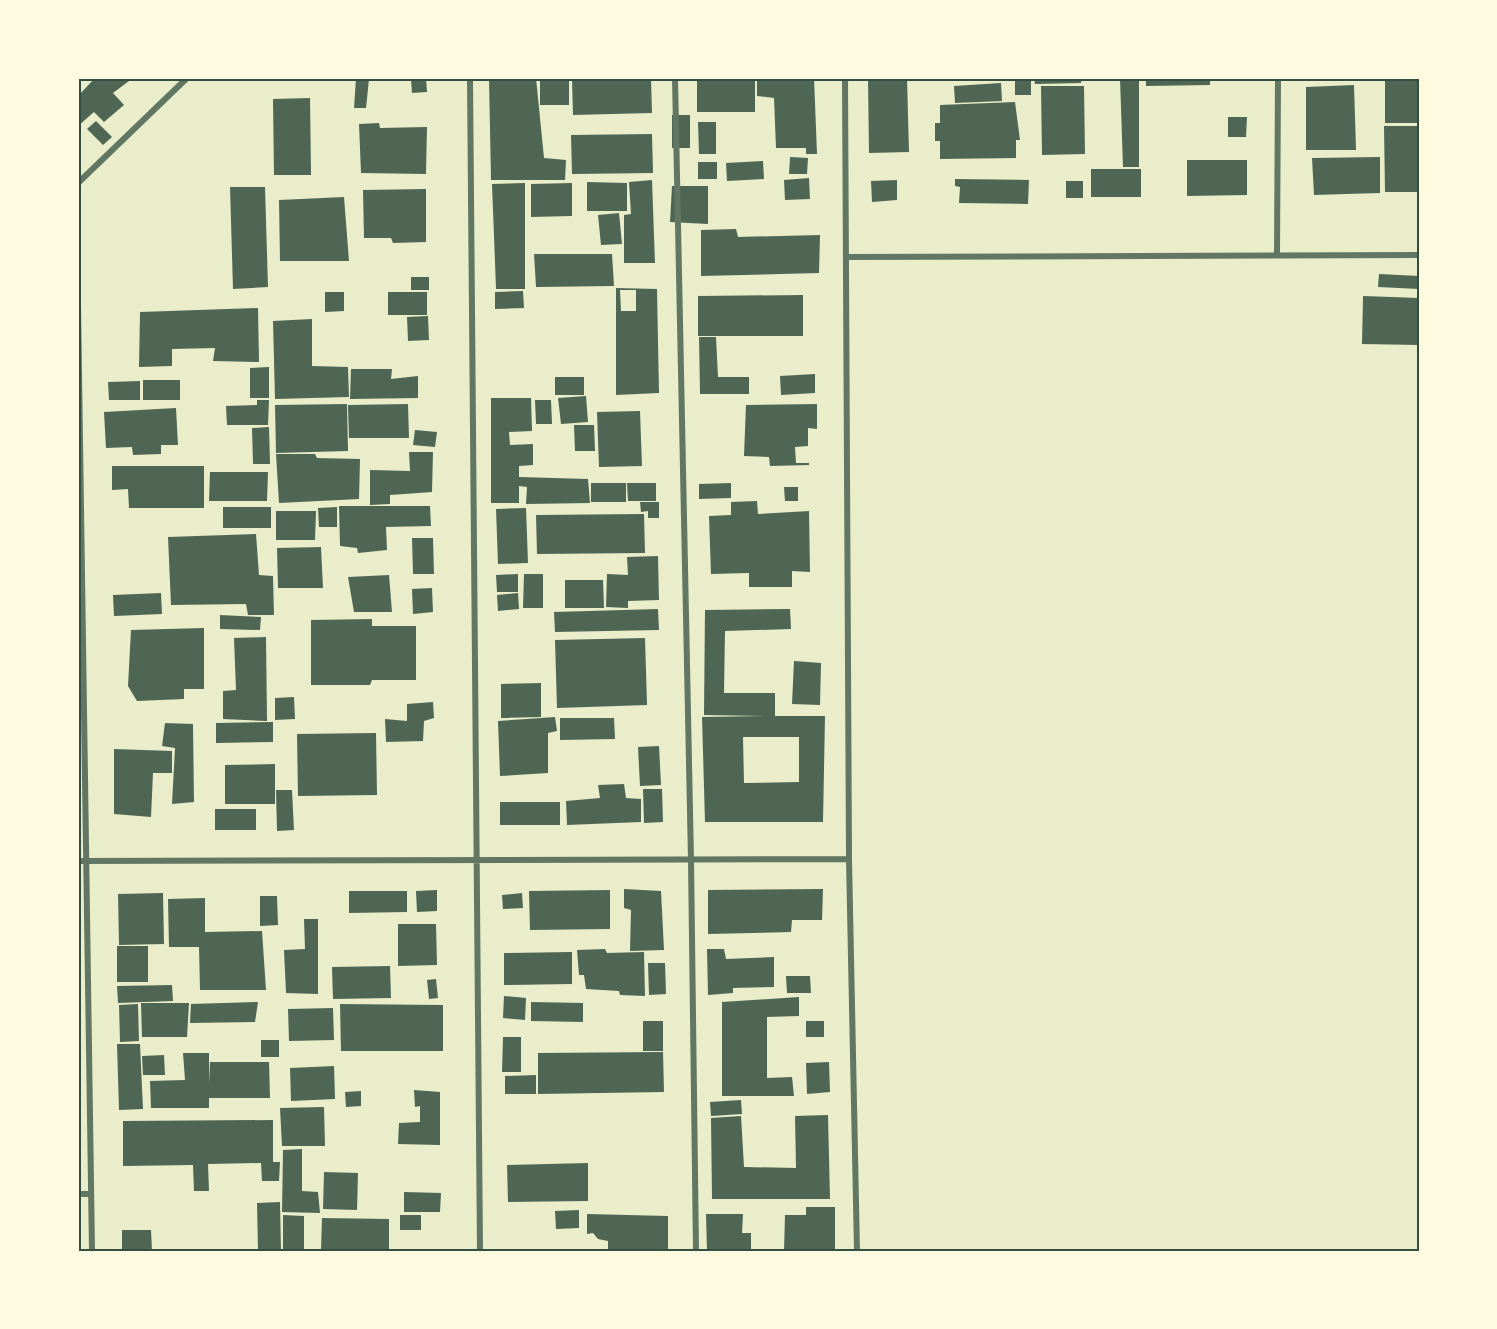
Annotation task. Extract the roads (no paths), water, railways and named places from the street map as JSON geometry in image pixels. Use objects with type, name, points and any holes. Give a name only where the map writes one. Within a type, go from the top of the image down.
[{"type":"street","points":[[78,183],[187,78]]},
{"type":"street","points":[[470,78],[480,1251]]},
{"type":"street","points":[[675,78],[691,860],[696,1251]]},
{"type":"street","points":[[845,78],[849,859],[857,1251]]},
{"type":"street","points":[[1277,254],[1278,78]]},
{"type":"street","points":[[846,257],[1419,255]]},
{"type":"street","points":[[78,305],[92,1251]]},
{"type":"street","points":[[78,861],[849,859]]},
{"type":"street","points":[[78,1194],[91,1194]]}]
